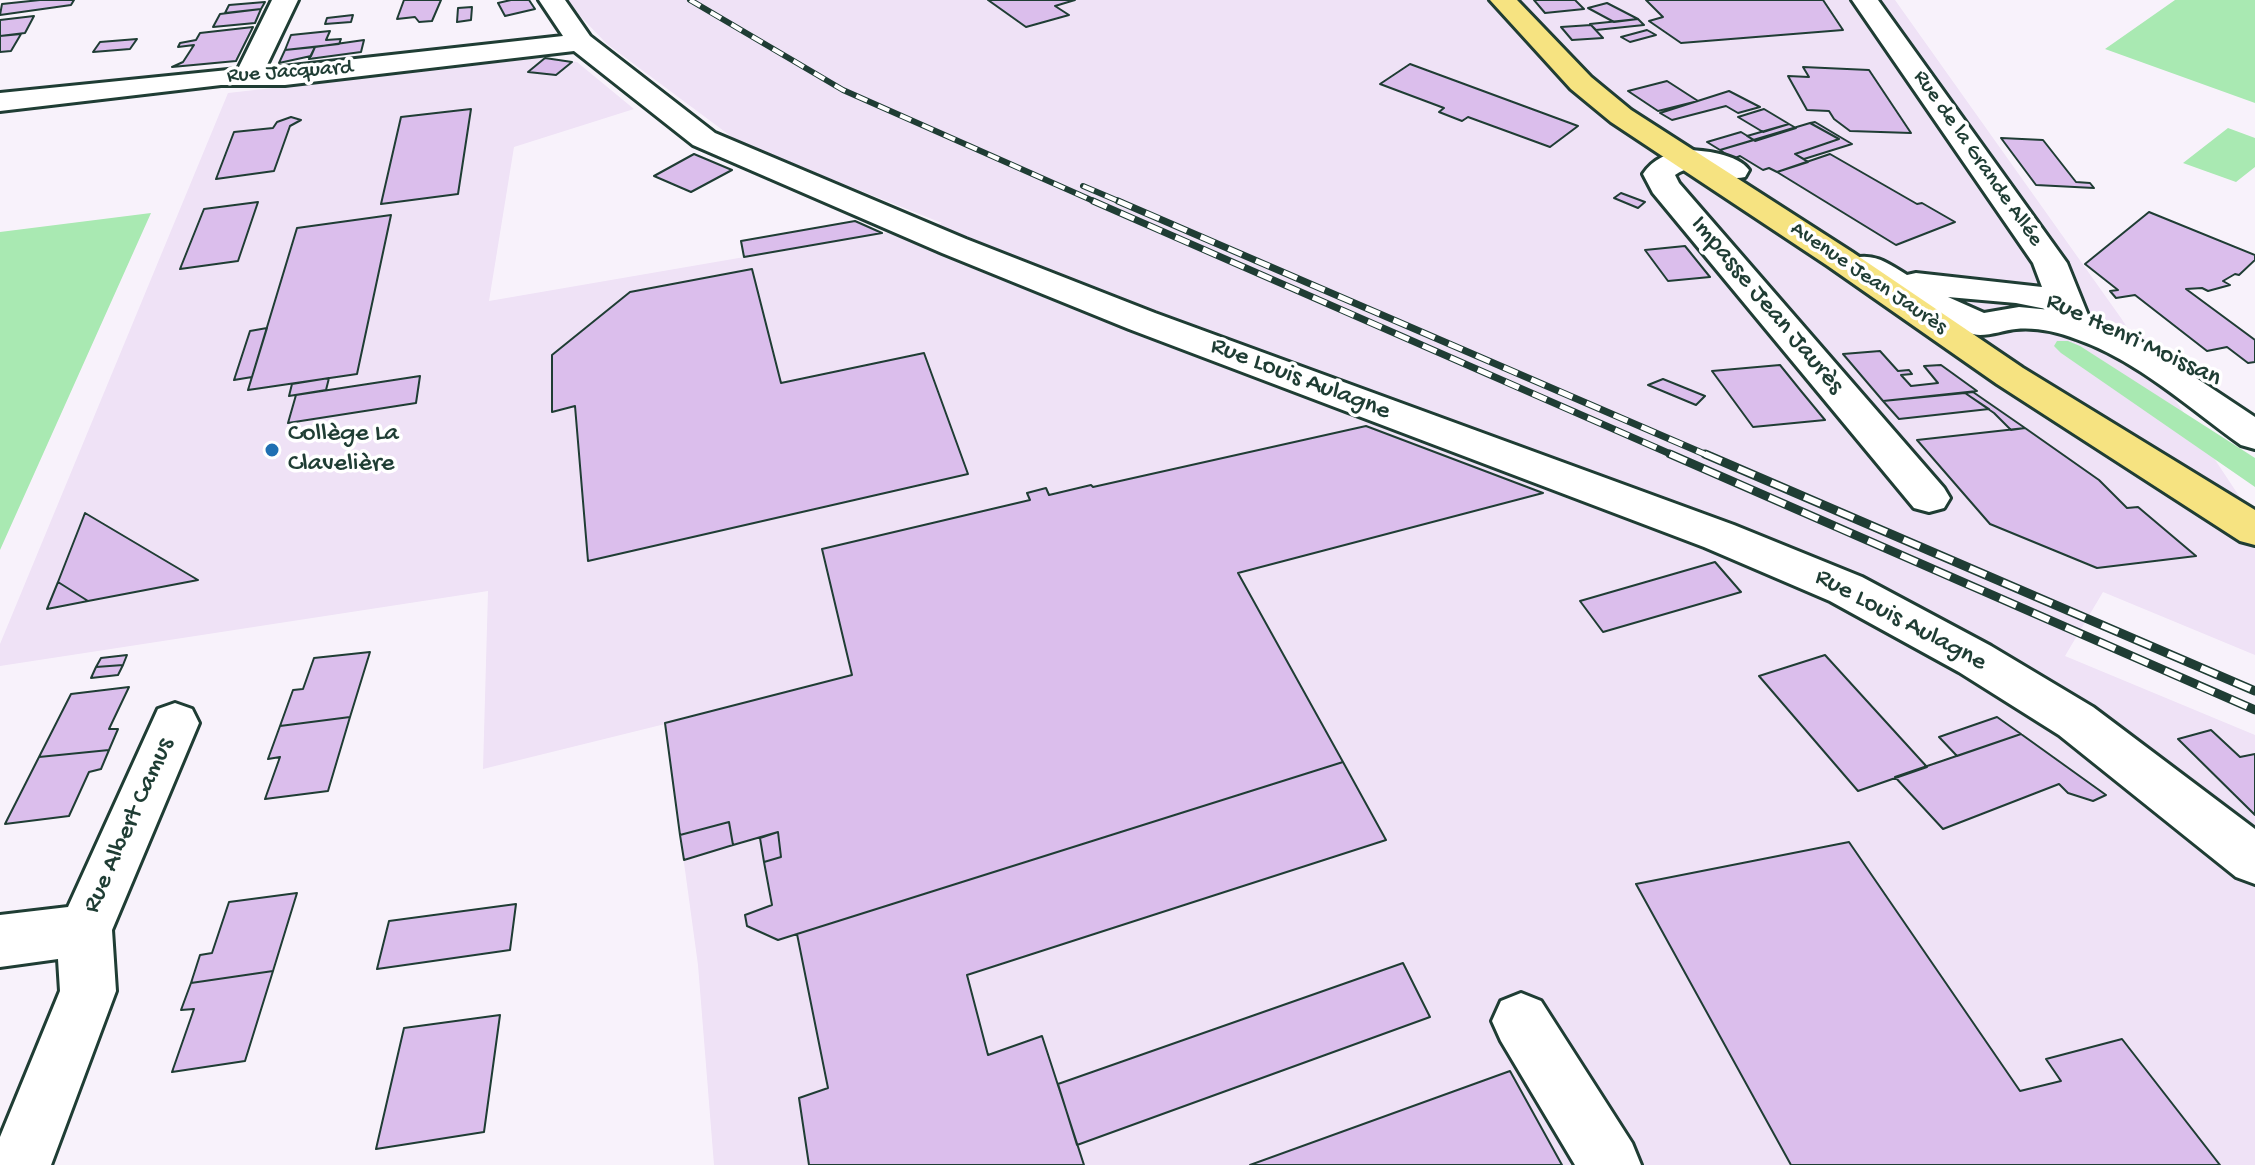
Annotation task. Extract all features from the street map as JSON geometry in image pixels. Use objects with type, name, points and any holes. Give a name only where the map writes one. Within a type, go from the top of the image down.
[{"type":"main road","name":"Avenue Jean Jaurès","points":[[1503,0],[1581,83],[1621,116],[1687,158],[1740,184],[1912,283]]},
{"type":"main road","name":"Avenue Jean Jaurès","points":[[1522,0],[1569,55],[1596,80],[1740,184]]},
{"type":"main road","name":"Avenue Jean Jaurès","points":[[1956,313],[2044,363],[2255,508]]},
{"type":"main road","name":"Avenue Jean Jaurès","points":[[1956,313],[2255,530]]},
{"type":"street","points":[[247,78],[285,0]]},
{"type":"street","name":"Rue Louis Aulagne","points":[[552,0],[580,42],[704,139],[954,246],[1142,321],[1778,559],[1916,626],[2076,721],[2255,860]]},
{"type":"street","name":"Rue de la Grande Allée","points":[[1865,0],[2050,263],[2070,314]]},
{"type":"street","name":"Rue Jacquard","points":[[0,102],[221,77],[285,77],[580,42]]},
{"type":"street","name":"Impasse Jean Jaurès","points":[[1687,158],[1665,166],[1659,174],[1664,186],[1929,498]]},
{"type":"street","points":[[1740,184],[1849,255],[1956,313]]},
{"type":"street","name":"Rue Henri Moissan","points":[[1912,283],[1956,313],[1999,318],[2070,314],[2175,356],[2255,401]]},
{"type":"street","name":"Rue Henri Moissan","points":[[2070,314],[2139,355],[2255,436]]},
{"type":"street","name":"Rue Henri Moissan","points":[[2167,374],[2197,387],[2255,422]]},
{"type":"street","name":"Rue Albert Camus","points":[[20,1165],[88,991],[85,930],[175,723]]},
{"type":"street","name":"Rue Albert Camus","points":[[0,941],[85,930]]},
{"type":"street","points":[[1521,1021],[1610,1165]]},
{"type":"shaded area","points":[[568,0],[1895,0],[2121,318],[2255,520],[2255,655],[2103,592],[2065,656],[2255,735],[2255,1165],[714,1165],[698,965],[665,724],[483,769],[488,591],[0,666],[0,644],[228,93],[541,58],[577,62],[634,109],[514,147],[489,301],[942,223],[740,143],[607,44]]},
{"type":"green space","points":[[2175,0],[2255,0],[2255,103],[2105,49]]},
{"type":"green space","points":[[2228,128],[2255,138],[2255,167],[2236,182],[2183,163]]},
{"type":"green space","points":[[151,213],[0,550],[0,232]]},
{"type":"green space","points":[[2057,341],[2080,346],[2255,458],[2255,487],[2061,353],[2054,346]]},
{"type":"building","points":[[74,0],[71,5],[0,15],[2,4]]},
{"type":"building","points":[[404,0],[441,0],[432,21],[419,22],[415,17],[397,19]]},
{"type":"building","points":[[529,0],[535,9],[505,16],[498,3]]},
{"type":"building","points":[[988,0],[1075,0],[1055,6],[1069,15],[1026,27]]},
{"type":"building","points":[[1534,0],[1575,0],[1584,9],[1545,13]]},
{"type":"building","points":[[1646,0],[1823,0],[1843,30],[1681,43],[1649,21],[1663,17]]},
{"type":"building","points":[[265,2],[261,9],[225,13],[229,5]]},
{"type":"building","points":[[1607,3],[1638,19],[1614,22],[1588,8]]},
{"type":"building","points":[[472,7],[471,20],[457,22],[458,8]]},
{"type":"building","points":[[261,9],[255,23],[213,27],[220,14]]},
{"type":"building","points":[[353,15],[351,22],[325,24],[327,18]]},
{"type":"building","points":[[34,16],[25,33],[0,36],[0,20]]},
{"type":"building","points":[[1638,19],[1644,25],[1596,30],[1590,24]]},
{"type":"building","points":[[1591,25],[1603,38],[1572,40],[1561,27]]},
{"type":"building","points":[[253,27],[236,61],[172,67],[183,62],[194,45],[178,47],[180,43],[196,40],[200,33]]},
{"type":"building","points":[[1647,30],[1656,35],[1630,42],[1621,37]]},
{"type":"building","points":[[330,31],[326,40],[341,39],[339,44],[285,50],[291,35]]},
{"type":"building","points":[[21,34],[11,51],[0,52],[0,36]]},
{"type":"building","points":[[137,39],[130,49],[93,52],[100,42]]},
{"type":"building","points":[[364,40],[361,52],[309,59],[315,47]]},
{"type":"building","points":[[315,47],[311,56],[279,63],[285,50]]},
{"type":"building","points":[[545,58],[572,62],[556,75],[528,72]]},
{"type":"building","points":[[1410,64],[1578,126],[1550,147],[1468,117],[1462,121],[1439,112],[1444,108],[1380,84]]},
{"type":"building","points":[[1803,67],[1869,70],[1911,133],[1850,131],[1829,111],[1807,110],[1788,76],[1809,77]]},
{"type":"building","points":[[1667,81],[1698,101],[1658,111],[1628,91]]},
{"type":"building","points":[[1729,91],[1760,107],[1738,113],[1726,106],[1672,120],[1660,113]]},
{"type":"building","points":[[471,109],[458,194],[381,204],[401,117]]},
{"type":"building","points":[[1764,109],[1789,124],[1763,132],[1738,117]]},
{"type":"building","points":[[291,117],[301,120],[290,126],[274,171],[216,179],[234,132],[273,128],[277,122]]},
{"type":"building","points":[[1815,122],[1852,144],[1804,159],[1795,154],[1839,139],[1810,123]]},
{"type":"building","points":[[1810,123],[1839,139],[1795,154],[1808,162],[1777,172],[1769,168],[1763,170],[1740,156],[1733,159],[1720,150]]},
{"type":"building","points":[[1789,124],[1796,128],[1755,141],[1747,136]]},
{"type":"building","points":[[1741,132],[1754,140],[1720,150],[1707,142]]},
{"type":"building","points":[[2001,138],[2043,140],[2076,182],[2090,183],[2094,188],[2036,185]]},
{"type":"building","points":[[694,154],[732,170],[691,192],[654,176]]},
{"type":"building","points":[[1830,154],[1955,222],[1896,245],[1777,172]]},
{"type":"building","points":[[1621,193],[1645,202],[1638,208],[1614,198]]},
{"type":"building","points":[[258,202],[238,261],[180,269],[204,209]]},
{"type":"building","points":[[2149,212],[2255,255],[2255,260],[2239,275],[2223,281],[2230,285],[2208,291],[2202,288],[2186,289],[2255,340],[2255,362],[2248,363],[2227,347],[2207,351],[2135,295],[2116,298],[2110,291],[2118,290],[2085,264]]},
{"type":"building","points":[[391,215],[357,374],[248,390],[297,228]]},
{"type":"building","points":[[855,221],[882,233],[744,257],[741,241]]},
{"type":"building","points":[[1685,246],[1710,277],[1668,281],[1645,250]]},
{"type":"building","points":[[752,269],[781,383],[924,353],[968,474],[588,561],[575,406],[552,412],[552,355],[630,292]]},
{"type":"building","points":[[267,328],[252,377],[234,380],[250,331]]},
{"type":"building","points":[[1880,351],[1898,371],[1909,370],[1912,374],[1901,375],[1911,386],[1938,383],[1924,366],[1941,365],[1977,391],[1883,401],[1843,354]]},
{"type":"building","points":[[1780,365],[1825,420],[1753,427],[1712,371]]},
{"type":"building","points":[[420,376],[416,403],[288,423],[296,395]]},
{"type":"building","points":[[329,378],[326,390],[289,396],[292,384]]},
{"type":"building","points":[[1663,379],[1705,396],[1696,405],[1648,385]]},
{"type":"building","points":[[1973,392],[2025,428],[2011,430],[1994,413],[1965,393]]},
{"type":"building","points":[[1965,393],[1989,409],[1899,419],[1883,401]]},
{"type":"building","points":[[1366,426],[1543,493],[1238,573],[1343,762],[778,940],[747,926],[745,915],[772,905],[764,862],[781,857],[778,832],[733,845],[729,822],[680,835],[665,723],[852,675],[822,549],[1030,500],[1027,493],[1046,488],[1049,495],[1093,487]]},
{"type":"building","points":[[2025,428],[2099,480],[2127,508],[2138,507],[2196,556],[2097,568],[1990,524],[1917,440]]},
{"type":"building","points":[[85,513],[198,580],[88,601],[58,582]]},
{"type":"building","points":[[1715,562],[1741,592],[1603,632],[1580,601]]},
{"type":"building","points":[[58,582],[88,601],[47,609]]},
{"type":"building","points":[[370,652],[350,717],[280,726],[293,690],[303,689],[314,658]]},
{"type":"building","points":[[127,655],[123,665],[96,667],[101,658]]},
{"type":"building","points":[[1825,655],[1927,767],[1858,791],[1759,676]]},
{"type":"building","points":[[123,665],[118,675],[91,678],[96,667]]},
{"type":"building","points":[[129,687],[109,729],[118,729],[109,750],[39,757],[71,694]]},
{"type":"building","points":[[350,717],[328,791],[265,799],[280,757],[268,759],[280,726]]},
{"type":"building","points":[[1997,717],[2021,734],[1957,756],[1939,737]]},
{"type":"building","points":[[2211,730],[2240,757],[2255,754],[2255,815],[2178,739]]},
{"type":"building","points":[[2021,734],[2106,795],[2093,801],[2068,793],[2059,784],[1943,829],[1895,777]]},
{"type":"building","points":[[109,750],[101,769],[89,772],[69,816],[5,824],[39,757]]},
{"type":"building","points":[[1343,762],[1386,840],[967,975],[988,1055],[1042,1036],[1084,1165],[809,1165],[799,1098],[828,1088],[797,934]]},
{"type":"building","points":[[729,822],[733,845],[684,860],[680,835]]},
{"type":"building","points":[[778,832],[781,857],[764,862],[760,838]]},
{"type":"building","points":[[1849,842],[2020,1091],[2061,1081],[2046,1059],[2122,1039],[2220,1165],[1791,1165],[1636,884]]},
{"type":"building","points":[[297,893],[273,971],[191,983],[200,955],[212,953],[229,902]]},
{"type":"building","points":[[516,904],[510,950],[377,969],[389,921]]},
{"type":"building","points":[[1403,963],[1430,1017],[1077,1145],[1058,1084]]},
{"type":"building","points":[[273,971],[245,1061],[172,1072],[194,1009],[181,1010],[191,983]]},
{"type":"building","points":[[500,1015],[484,1132],[376,1149],[404,1028]]},
{"type":"building","points":[[1510,1071],[1562,1165],[1250,1165]]},
{"type":"railway","points":[[690,0],[843,90],[1098,203]]},
{"type":"railway","points":[[1083,186],[1123,203]]},
{"type":"railway","points":[[1093,201],[1675,456]]},
{"type":"railway","points":[[1118,201],[1709,456]]},
{"type":"railway","points":[[1670,454],[2255,710]]},
{"type":"railway","points":[[1705,454],[2255,691]]},
{"type":"place","name":"Collège La Clavelière","points":[[272,450]]}]
